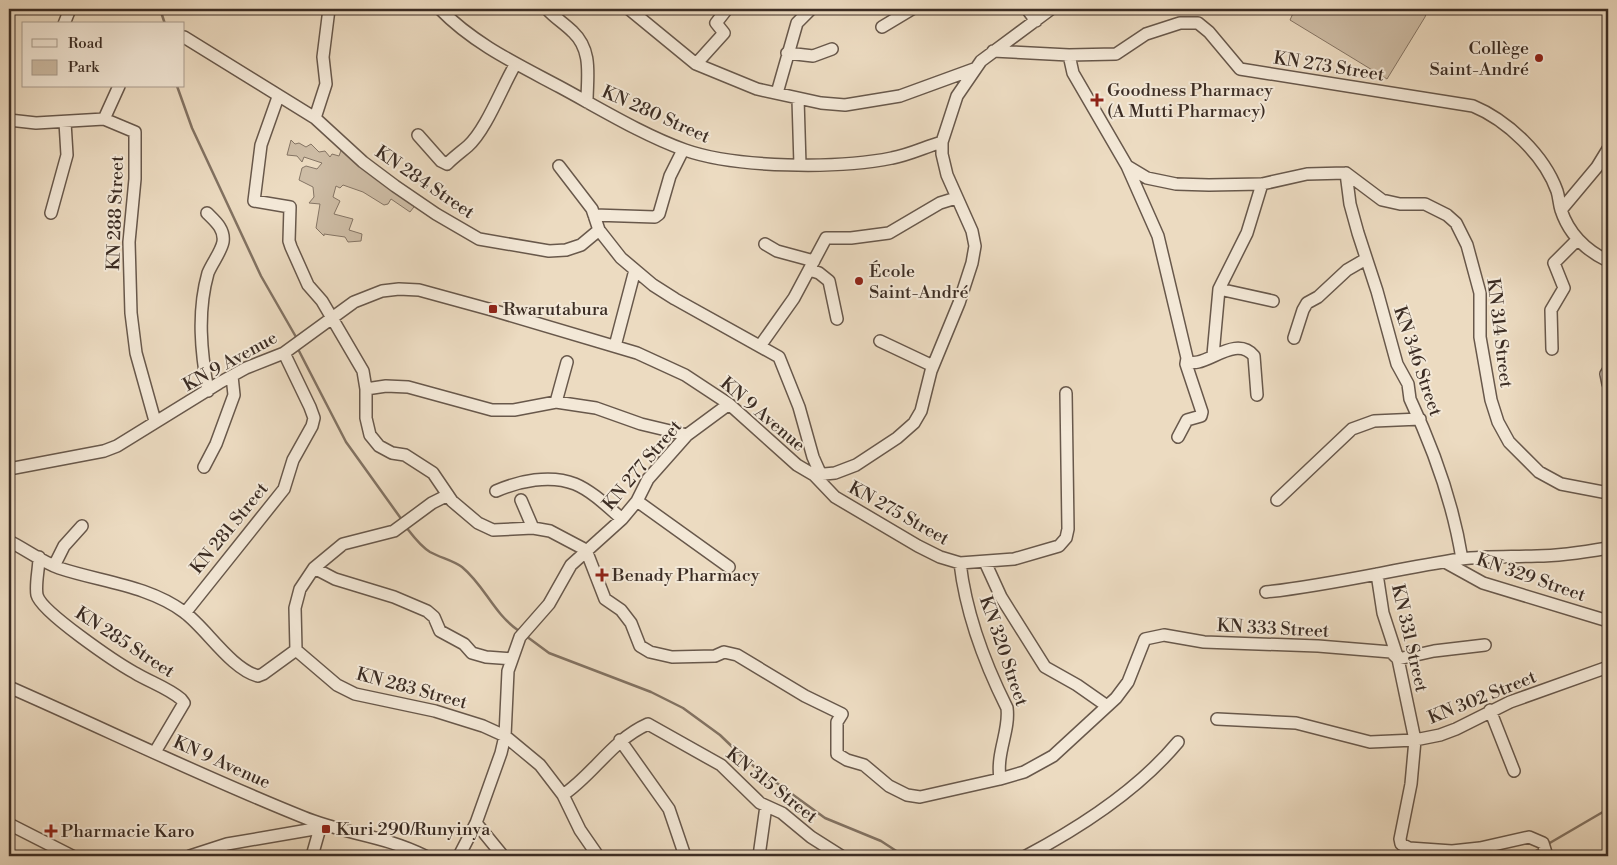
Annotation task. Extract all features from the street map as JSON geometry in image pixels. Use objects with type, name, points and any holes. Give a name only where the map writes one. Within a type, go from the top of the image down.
[{"type":"street","points":[[65,22],[70,9]]},
{"type":"street","points":[[315,118],[326,84],[323,57],[329,9]]},
{"type":"street","name":"KN 280 Street","points":[[440,9],[468,34],[515,65],[683,150],[725,160],[800,165],[868,162],[892,158],[942,142]]},
{"type":"street","points":[[547,9],[582,41],[586,50],[587,102]]},
{"type":"street","points":[[631,9],[696,64],[736,81],[777,93],[834,105],[866,103],[900,96],[974,69]]},
{"type":"street","points":[[696,64],[724,33],[716,23],[727,9]]},
{"type":"street","points":[[777,93],[797,23],[811,9]]},
{"type":"street","points":[[882,27],[912,9]]},
{"type":"street","points":[[1027,9],[1036,21]]},
{"type":"street","points":[[559,166],[592,209],[599,230],[621,258],[653,285],[695,311],[779,357],[799,407],[818,475],[834,473],[856,465],[897,438],[914,423],[924,402],[933,366],[959,302],[975,246],[972,231],[947,175],[942,142],[958,96],[974,69],[993,52],[1051,9]]},
{"type":"street","name":"KN 273 Street","points":[[993,52],[1069,55],[1116,54],[1146,34],[1180,23],[1198,23],[1209,32],[1240,69],[1473,106],[1492,114],[1530,150],[1546,170],[1557,191],[1561,210],[1570,231],[1593,254],[1608,261]]},
{"type":"street","name":"KN 284 Street","points":[[185,39],[315,118],[363,162],[395,186],[436,214],[479,239],[548,251],[566,250],[581,245],[599,230]]},
{"type":"street","points":[[787,53],[813,56],[832,49]]},
{"type":"street","points":[[1069,55],[1073,73],[1127,166],[1158,236],[1187,358],[1186,364],[1202,412],[1201,416],[1187,420],[1178,437]]},
{"type":"street","points":[[418,135],[441,161],[447,164],[460,150],[468,146],[486,120],[515,65]]},
{"type":"street","points":[[104,119],[117,88]]},
{"type":"street","points":[[278,97],[261,145],[254,201],[290,207],[288,241],[308,286],[322,301],[360,365],[366,390],[366,418],[370,435],[378,446],[392,453],[405,455],[433,473],[452,501],[470,517],[493,530],[533,528],[550,531],[586,550],[605,599],[621,610],[630,623],[640,646],[650,652],[672,657],[715,656],[724,652],[737,655],[805,696],[842,714],[838,722],[837,754],[847,760],[864,765],[889,786],[907,795],[920,797],[934,795],[1000,779],[1024,772],[1053,756],[1107,706],[1077,685],[1045,667],[1001,597],[985,562]]},
{"type":"street","points":[[798,98],[800,165]]},
{"type":"street","name":"KN 288 Street","points":[[9,120],[25,123],[104,119],[131,129],[137,135],[129,242],[131,312],[136,353],[155,421]]},
{"type":"street","points":[[51,213],[67,155],[65,122]]},
{"type":"street","points":[[1561,210],[1597,166],[1608,149]]},
{"type":"street","points":[[594,215],[655,217],[659,214],[670,176],[683,150]]},
{"type":"street","points":[[1127,166],[1148,178],[1176,184],[1262,184],[1308,174],[1346,173]]},
{"type":"street","name":"KN 346 Street","points":[[1346,173],[1350,204],[1393,350],[1408,384],[1410,399],[1420,419],[1446,487],[1456,524],[1462,559]]},
{"type":"street","name":"KN 314 Street","points":[[1346,173],[1382,200],[1400,204],[1416,203],[1434,206],[1456,223],[1467,245],[1480,293],[1480,337],[1491,400],[1498,422],[1509,442],[1539,472],[1561,484],[1608,493]]},
{"type":"street","points":[[1213,355],[1219,289],[1247,232],[1262,184]]},
{"type":"street","points":[[760,346],[794,298],[826,238],[851,238],[889,234],[940,203],[956,198]]},
{"type":"street","points":[[207,213],[220,226],[223,242],[208,272],[202,317],[201,354],[208,391]]},
{"type":"street","points":[[1552,349],[1551,310],[1564,288],[1554,263],[1578,240]]},
{"type":"street","points":[[766,244],[812,266],[829,281],[837,319]]},
{"type":"street","points":[[1294,338],[1307,303],[1318,297],[1347,270],[1366,259]]},
{"type":"street","points":[[615,346],[635,270]]},
{"type":"street","name":"KN 9 Avenue","points":[[9,469],[104,451],[117,446],[155,421],[246,368],[284,353],[304,337],[332,320],[354,302],[368,296],[399,289],[419,290],[637,353],[685,375],[729,404],[791,460],[818,475]]},
{"type":"street","points":[[1219,289],[1274,301]]},
{"type":"street","points":[[880,341],[933,366]]},
{"type":"street","points":[[1186,364],[1197,363],[1228,350],[1241,349],[1250,352],[1254,356],[1257,395]]},
{"type":"street","name":"KN 281 Street","points":[[185,613],[284,489],[293,460],[312,426],[314,418],[310,407],[284,353]]},
{"type":"street","points":[[556,402],[567,362]]},
{"type":"street","points":[[1608,372],[1606,374],[1608,384]]},
{"type":"street","points":[[204,467],[216,444],[234,395],[232,376]]},
{"type":"street","points":[[366,390],[386,386],[408,386],[492,410],[514,410],[556,402],[596,408],[641,424],[687,435]]},
{"type":"street","name":"KN 275 Street","points":[[818,475],[835,497],[918,546],[940,557],[960,563],[1014,559],[1059,546],[1066,538],[1068,529],[1066,393]]},
{"type":"street","name":"KN 277 Street","points":[[459,856],[476,823],[494,779],[505,736],[508,671],[520,637],[549,604],[571,565],[622,519],[637,501],[648,479],[687,435],[729,404]]},
{"type":"street","points":[[1277,500],[1352,429],[1374,421],[1420,419]]},
{"type":"street","points":[[496,491],[518,481],[564,481],[575,484],[587,491],[622,519]]},
{"type":"street","points":[[9,541],[54,566],[159,596],[185,613],[228,655],[252,675],[258,676],[296,650],[295,608],[300,589],[314,568],[343,544],[394,531],[432,503],[448,496]]},
{"type":"street","points":[[521,500],[533,528]]},
{"type":"street","points":[[637,501],[729,567]]},
{"type":"street","points":[[54,566],[64,546],[82,526]]},
{"type":"street","points":[[1266,592],[1300,588],[1462,559],[1584,553],[1608,548]]},
{"type":"street","name":"KN 285 Street","points":[[39,557],[37,594],[41,603],[48,611],[132,671],[181,699],[184,703],[155,752]]},
{"type":"street","name":"KN 329 Street","points":[[1445,562],[1483,583],[1608,620]]},
{"type":"street","name":"KN 320 Street","points":[[960,563],[963,586],[974,630],[1007,708],[1009,719],[1003,734],[999,759],[1000,779]]},
{"type":"street","points":[[314,568],[335,579],[394,597],[428,611],[434,617],[440,631],[464,644],[472,652],[486,658],[512,659]]},
{"type":"street","name":"KN 331 Street","points":[[1377,574],[1383,613],[1398,659],[1415,740],[1411,784],[1400,839],[1401,844],[1409,848],[1452,851],[1480,848],[1530,836],[1544,849]]},
{"type":"street","name":"KN 333 Street","points":[[1107,706],[1128,682],[1145,639],[1164,635],[1204,642],[1318,646],[1392,652],[1398,659]]},
{"type":"street","points":[[1398,659],[1434,651],[1485,646]]},
{"type":"street","name":"KN 283 Street","points":[[296,650],[337,685],[354,694],[435,711],[483,726],[505,736],[540,765],[563,795],[580,830],[598,856]]},
{"type":"street","name":"KN 302 Street","points":[[1217,719],[1296,723],[1370,742],[1415,740],[1440,735],[1456,729],[1490,710],[1608,667]]},
{"type":"street","name":"KN 9 Avenue","points":[[9,688],[322,827],[374,836],[403,852],[425,856]]},
{"type":"street","points":[[1490,710],[1514,771]]},
{"type":"street","name":"KN 315 Street","points":[[563,795],[579,783],[620,740],[648,724],[721,765],[750,795],[766,806],[782,813],[811,838],[841,856]]},
{"type":"street","points":[[620,740],[669,809],[686,856]]},
{"type":"street","points":[[1026,856],[1089,817],[1145,778],[1178,742]]},
{"type":"street","points":[[759,856],[766,806]]},
{"type":"street","points":[[476,823],[503,856]]},
{"type":"street","points":[[9,824],[71,856]]},
{"type":"street","points":[[190,856],[227,844],[322,827],[312,856]]},
{"type":"green space","points":[[1295,9],[1428,9],[1387,79],[1290,20]]},
{"type":"green space","points":[[291,140],[295,144],[299,143],[306,147],[311,144],[319,152],[325,151],[330,157],[332,154],[339,156],[343,145],[417,203],[410,212],[391,199],[388,204],[384,205],[363,192],[343,185],[340,188],[336,186],[333,197],[340,201],[334,214],[353,219],[349,230],[362,234],[361,241],[348,242],[345,237],[324,234],[324,236],[316,228],[320,204],[309,203],[314,197],[313,187],[299,180],[302,168],[306,166],[317,169],[322,163],[304,157],[302,162],[297,156],[287,155]]},
{"type":"waterway","points":[[160,9],[164,22]]},
{"type":"waterway","points":[[178,88],[192,128],[261,276],[296,337]]},
{"type":"waterway","points":[[298,349],[346,442],[402,520]]},
{"type":"waterway","points":[[406,527],[426,550],[462,567],[470,574],[502,616],[519,631]]},
{"type":"waterway","points":[[526,636],[549,653],[651,692],[683,708],[720,735],[748,762],[825,818],[881,841],[904,856]]},
{"type":"waterway","points":[[1548,844],[1608,809]]},
{"type":"waterway","points":[[1527,856],[1541,848]]},
{"type":"place","name":"Collège Saint-André","points":[[1539,58]]},
{"type":"place","name":"Goodness Pharmacy (A Mutti Pharmacy)","points":[[1097,100]]},
{"type":"place","name":"École Saint-André","points":[[859,281]]},
{"type":"place","name":"Rwarutabura","points":[[493,309]]},
{"type":"place","name":"Benady Pharmacy","points":[[602,575]]},
{"type":"place","name":"Kuri 290/Runyinya","points":[[326,829]]},
{"type":"place","name":"Pharmacie Karo","points":[[51,831]]}]
